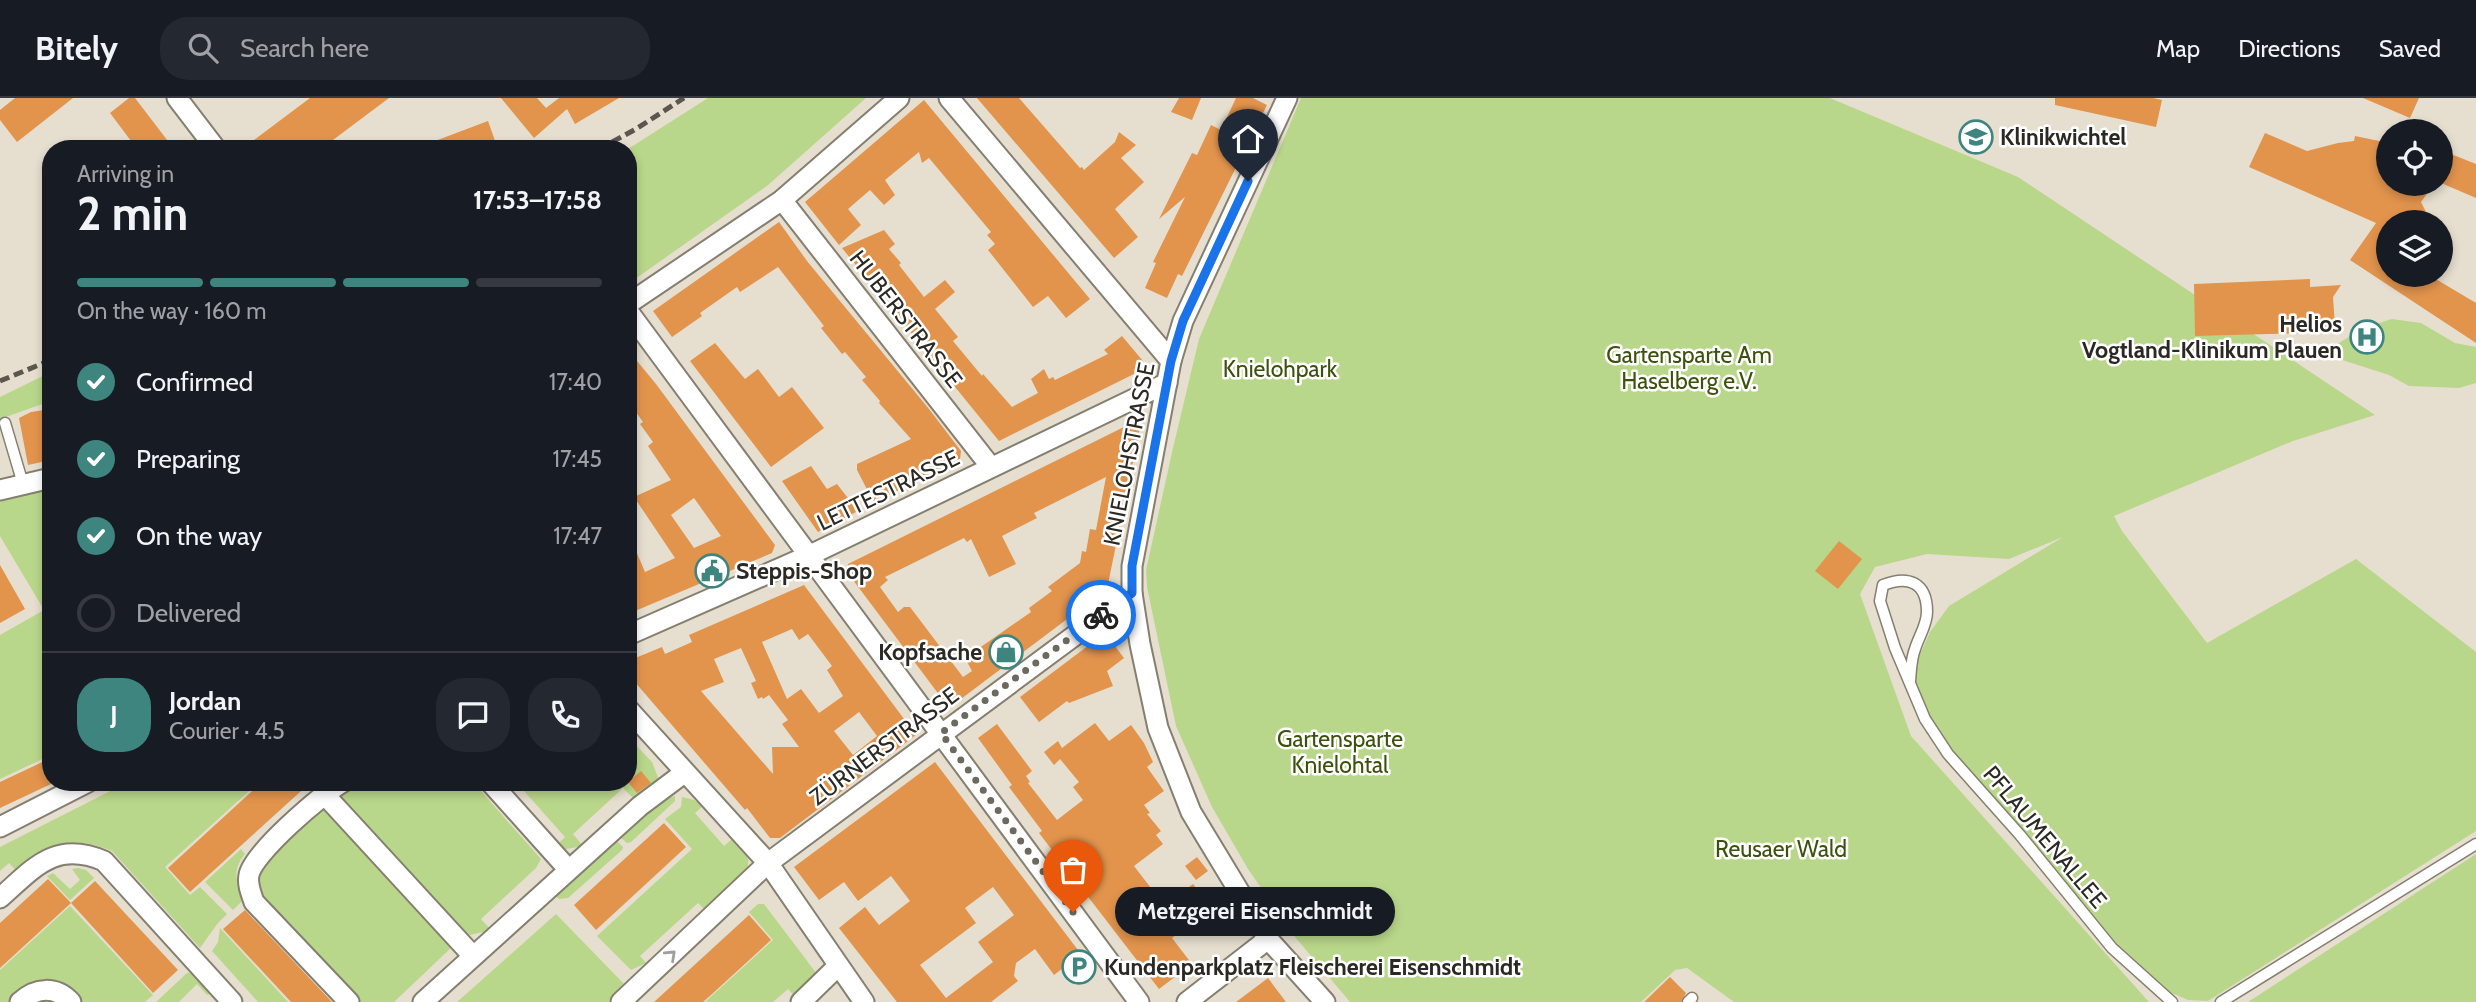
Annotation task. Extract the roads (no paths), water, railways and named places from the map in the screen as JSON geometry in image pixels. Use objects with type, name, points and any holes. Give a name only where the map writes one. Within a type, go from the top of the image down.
[{"type":"street","points":[[177,98],[209,140]]},
{"type":"street","points":[[637,298],[782,200],[899,98]]},
{"type":"street","points":[[949,98],[1171,361]]},
{"type":"street","name":"KNIELOHSTRASSE","points":[[1287,98],[1183,321],[1171,361],[1132,566],[1132,593],[1158,728],[1191,812],[1268,939],[1325,1002]]},
{"type":"street","name":"HUBERSTRASSE","points":[[782,200],[991,467]]},
{"type":"street","points":[[637,323],[1139,1002]]},
{"type":"street","name":"LETTESTRASSE","points":[[637,631],[810,555],[1167,383]]},
{"type":"street","points":[[0,490],[41,482]]},
{"type":"street","name":"ZÜRNERSTRASSE","points":[[621,1002],[768,863],[1132,593]]},
{"type":"street","points":[[637,719],[768,863],[864,1002]]},
{"type":"street","points":[[423,1002],[568,869],[640,806],[684,773]]},
{"type":"street","points":[[0,827],[71,791]]},
{"type":"street","points":[[329,791],[309,806],[254,860],[249,875],[249,887],[254,902],[349,1002]]},
{"type":"street","points":[[498,791],[568,869]]},
{"type":"street","points":[[324,794],[473,956]]},
{"type":"street","points":[[0,898],[43,861],[59,853],[83,854],[104,861],[232,1002]]},
{"type":"street","points":[[1187,1002],[1268,939]]},
{"type":"street","points":[[801,1002],[838,966]]},
{"type":"street","points":[[20,1002],[27,995],[51,990],[63,994],[71,1002]]},
{"type":"lane","points":[[5,423],[41,482]]},
{"type":"lane","name":"PFLAUMENALLEE","points":[[1910,681],[1915,649],[1927,612],[1923,590],[1913,582],[1896,580],[1883,585],[1880,601],[1895,648],[1925,719],[1948,754],[2020,835],[2112,948],[2172,1002]]},
{"type":"lane","points":[[2221,1002],[2476,844]]},
{"type":"railway","points":[[616,140],[684,98]]},
{"type":"railway","points":[[0,381],[42,364]]},
{"type":"place","name":"Klinikwichtel","points":[[1976,137]]},
{"type":"place","name":"Helios Vogtland-Klinikum Plauen","points":[[2367,337]]},
{"type":"place","name":"Steppis-Shop","points":[[712,571]]},
{"type":"place","name":"Kopfsache","points":[[1006,652]]},
{"type":"place","name":"Metzgerei Eisenschmidt","points":[[1073,912]]},
{"type":"place","name":"Kundenparkplatz Fleischerei Eisenschmidt","points":[[1079,967]]},
{"type":"park label","name":"Gartensparte Am Haselberg e.V.","points":[[1689,368]]},
{"type":"park label","name":"Knielohpark","points":[[1280,369]]},
{"type":"park label","name":"Gartensparte Knielohtal","points":[[1340,752]]},
{"type":"park label","name":"Reusaer Wald","points":[[1781,849]]}]
